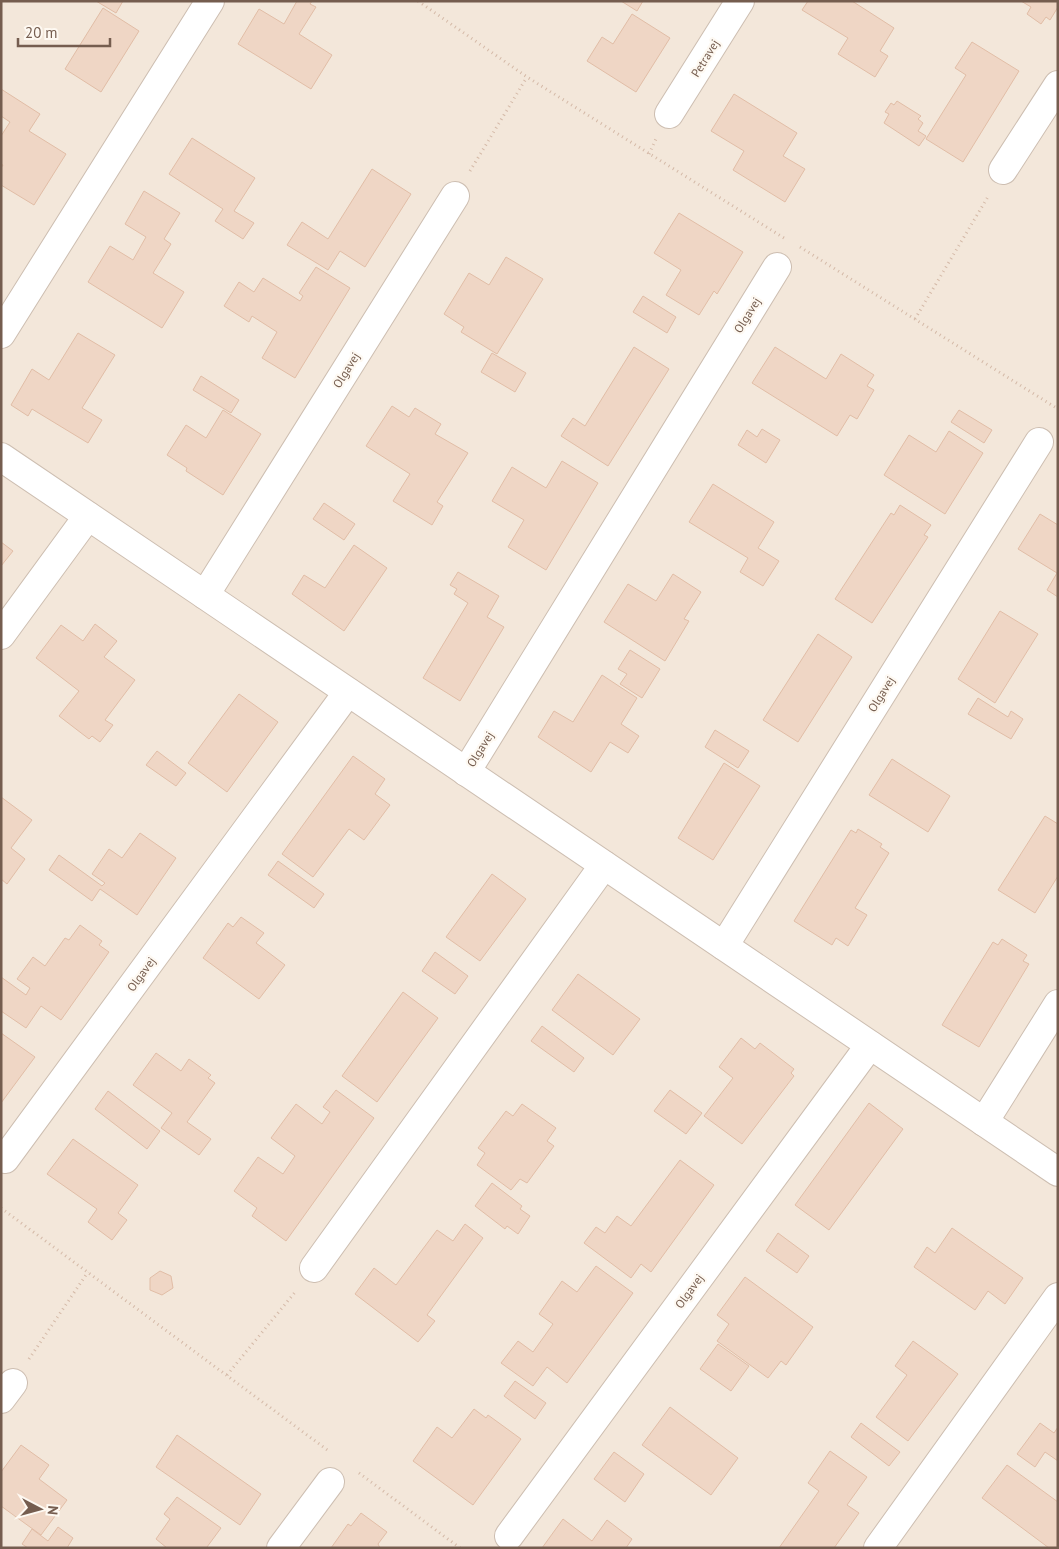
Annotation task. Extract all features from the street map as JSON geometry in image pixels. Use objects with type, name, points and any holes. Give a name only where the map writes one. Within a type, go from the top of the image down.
[{"type":"street","points":[[1,334],[210,1]]},
{"type":"street","name":"Petravej","points":[[669,114],[740,1]]},
{"type":"street","points":[[1003,170],[1058,85]]},
{"type":"street","name":"Olgavej","points":[[205,595],[455,196]]},
{"type":"street","name":"Olgavej","points":[[466,772],[777,267]]},
{"type":"street","name":"Olgavej","points":[[724,946],[1039,442]]},
{"type":"street","name":"Olgavej","points":[[1,457],[1058,1172]]},
{"type":"street","points":[[1,635],[88,516]]},
{"type":"street","name":"Olgavej","points":[[5,1159],[348,692]]},
{"type":"street","points":[[314,1268],[604,865]]},
{"type":"street","points":[[984,1122],[1058,1004]]},
{"type":"street","name":"Olgavej","points":[[509,1536],[870,1045]]},
{"type":"street","points":[[878,1548],[1058,1297]]},
{"type":"street","points":[[281,1548],[330,1482]]},
{"type":"path","points":[[418,1],[527,77],[785,238]]},
{"type":"path","points":[[455,196],[527,77]]},
{"type":"path","points":[[915,319],[1003,170]]},
{"type":"path","points":[[793,243],[1058,409]]},
{"type":"path","points":[[1,1208],[332,1453]]},
{"type":"path","points":[[227,1376],[314,1268]]},
{"type":"path","points":[[7,1391],[88,1272]]},
{"type":"path","points":[[356,1471],[460,1548]]},
{"type":"shaded area","points":[[1,1],[1058,1],[1058,1548],[1,1548]]},
{"type":"building","points":[[96,1],[123,1],[116,13]]},
{"type":"building","points":[[297,1],[312,1],[310,4],[316,7],[299,34],[332,55],[311,89],[238,44],[259,9],[284,24]]},
{"type":"building","points":[[621,1],[643,1],[637,11]]},
{"type":"building","points":[[808,1],[852,1],[894,28],[880,51],[888,56],[875,77],[838,54],[848,38],[802,10]]},
{"type":"building","points":[[1021,1],[1058,1],[1058,7],[1050,20],[1046,17],[1041,24],[1027,14],[1031,7]]},
{"type":"building","points":[[103,8],[139,31],[101,92],[65,69]]},
{"type":"building","points":[[632,14],[670,38],[636,92],[587,61],[602,37],[613,44]]},
{"type":"building","points":[[972,42],[1019,71],[963,162],[926,139],[966,75],[955,68]]},
{"type":"building","points":[[1,89],[40,114],[29,131],[66,154],[34,205],[1,185],[1,168],[3,165],[1,164],[1,136],[10,122],[1,116]]},
{"type":"building","points":[[734,94],[797,133],[783,156],[805,169],[785,202],[733,170],[744,151],[711,131]]},
{"type":"building","points":[[897,101],[921,116],[918,119],[923,123],[918,131],[926,136],[919,146],[884,123],[889,114],[885,112],[891,103],[894,105]]},
{"type":"building","points":[[192,138],[255,178],[234,211],[254,223],[243,239],[215,221],[223,209],[169,174]]},
{"type":"building","points":[[372,169],[411,194],[365,267],[340,251],[328,270],[287,245],[302,222],[328,239]]},
{"type":"building","points":[[144,191],[180,213],[164,239],[171,244],[153,273],[184,292],[162,328],[88,282],[110,246],[133,260],[146,237],[125,224]]},
{"type":"building","points":[[679,213],[743,252],[717,294],[714,291],[699,315],[666,295],[681,270],[654,253]]},
{"type":"building","points":[[506,257],[543,279],[497,354],[461,332],[464,327],[444,314],[469,273],[489,285]]},
{"type":"building","points":[[316,267],[350,288],[295,378],[262,358],[277,332],[252,316],[249,322],[224,306],[239,282],[254,292],[263,278],[300,301],[303,296],[299,293]]},
{"type":"building","points":[[643,296],[676,317],[667,333],[633,312]]},
{"type":"building","points":[[78,333],[115,355],[82,408],[102,420],[88,443],[32,409],[28,416],[11,405],[32,369],[49,380]]},
{"type":"building","points":[[634,347],[669,369],[608,466],[561,436],[573,418],[585,426]]},
{"type":"building","points":[[775,347],[826,379],[841,354],[874,375],[867,386],[874,390],[857,419],[850,415],[837,436],[752,383]]},
{"type":"building","points":[[492,353],[526,373],[515,392],[481,372]]},
{"type":"building","points":[[201,376],[239,400],[231,413],[193,390]]},
{"type":"building","points":[[392,406],[409,417],[415,408],[441,424],[435,434],[468,453],[437,502],[443,506],[432,525],[393,501],[410,474],[366,446]]},
{"type":"building","points":[[223,410],[261,434],[223,495],[186,471],[187,468],[167,455],[186,425],[206,438]]},
{"type":"building","points":[[959,410],[992,430],[984,443],[951,422]]},
{"type":"building","points":[[762,429],[780,440],[766,463],[738,445],[747,430],[757,437]]},
{"type":"building","points":[[949,431],[983,453],[945,514],[884,475],[909,435],[936,452]]},
{"type":"building","points":[[562,461],[598,483],[546,570],[508,547],[524,520],[492,501],[512,467],[546,488]]},
{"type":"building","points":[[713,484],[774,522],[758,548],[779,561],[763,586],[740,572],[748,558],[689,522]]},
{"type":"building","points":[[324,503],[355,524],[344,540],[313,519]]},
{"type":"building","points":[[900,505],[931,525],[924,535],[928,537],[872,623],[835,599],[891,513],[894,515]]},
{"type":"building","points":[[1040,514],[1058,525],[1058,597],[1047,590],[1057,573],[1018,549]]},
{"type":"building","points":[[1,542],[13,551],[1,566]]},
{"type":"building","points":[[354,545],[387,568],[344,631],[292,594],[304,575],[325,588]]},
{"type":"building","points":[[458,572],[499,596],[487,617],[504,627],[460,701],[423,678],[468,603],[454,594],[457,589],[450,585]]},
{"type":"building","points":[[673,574],[701,592],[684,619],[689,621],[665,661],[604,622],[628,584],[656,601]]},
{"type":"building","points":[[1000,611],[1038,634],[995,703],[958,679]]},
{"type":"building","points":[[95,624],[117,641],[104,657],[135,680],[105,720],[113,725],[100,742],[92,736],[89,739],[59,716],[79,691],[36,658],[61,625],[83,641]]},
{"type":"building","points":[[818,634],[852,657],[798,742],[763,720]]},
{"type":"building","points":[[630,650],[660,669],[642,698],[620,684],[627,674],[618,669]]},
{"type":"building","points":[[602,675],[637,698],[621,724],[639,736],[628,753],[610,742],[591,772],[538,737],[554,711],[573,722]]},
{"type":"building","points":[[239,694],[278,722],[227,792],[188,763]]},
{"type":"building","points":[[978,698],[1008,717],[1011,711],[1023,719],[1011,739],[968,714]]},
{"type":"building","points":[[715,730],[749,751],[738,768],[705,747]]},
{"type":"building","points":[[157,751],[186,773],[176,786],[146,765]]},
{"type":"building","points":[[353,756],[385,779],[375,794],[390,805],[364,840],[349,829],[313,877],[282,854]]},
{"type":"building","points":[[892,759],[950,796],[928,832],[869,795]]},
{"type":"building","points":[[724,763],[760,786],[713,860],[678,838]]},
{"type":"building","points":[[1,797],[32,820],[11,848],[25,859],[7,884],[1,879]]},
{"type":"building","points":[[1045,816],[1058,824],[1058,876],[1035,913],[998,890]]},
{"type":"building","points":[[858,829],[882,844],[880,847],[889,853],[855,908],[867,915],[848,946],[836,938],[832,945],[794,921],[851,830],[856,833]]},
{"type":"building","points":[[140,833],[176,858],[137,915],[100,889],[92,901],[49,870],[59,855],[102,886],[105,883],[92,874],[109,849],[122,858]]},
{"type":"building","points":[[278,861],[324,894],[314,908],[268,875]]},
{"type":"building","points":[[492,874],[526,899],[480,961],[446,937]]},
{"type":"building","points":[[241,917],[264,933],[256,943],[285,965],[259,999],[203,958],[228,923],[233,927]]},
{"type":"building","points":[[80,925],[102,941],[99,945],[109,952],[61,1020],[41,1006],[26,1028],[1,1011],[1,977],[26,995],[30,988],[17,979],[33,957],[45,966],[65,938],[69,940]]},
{"type":"building","points":[[1002,939],[1027,955],[1023,961],[1029,964],[979,1047],[942,1025],[993,942],[998,945]]},
{"type":"building","points":[[435,952],[468,976],[455,994],[422,971]]},
{"type":"building","points":[[578,974],[640,1019],[613,1055],[552,1010]]},
{"type":"building","points":[[403,992],[438,1018],[377,1102],[342,1076]]},
{"type":"building","points":[[542,1026],[584,1058],[574,1072],[531,1041]]},
{"type":"building","points":[[1,1033],[35,1057],[1,1103]]},
{"type":"building","points":[[741,1038],[755,1049],[760,1043],[794,1069],[791,1073],[794,1076],[742,1144],[704,1116],[733,1078],[719,1067]]},
{"type":"building","points":[[156,1053],[181,1071],[189,1059],[211,1075],[208,1078],[215,1083],[187,1122],[211,1139],[199,1155],[161,1128],[172,1113],[133,1085]]},
{"type":"building","points":[[336,1090],[374,1118],[286,1241],[252,1216],[257,1208],[234,1191],[258,1157],[283,1174],[295,1156],[271,1138],[296,1104],[322,1124],[330,1112],[323,1107]]},
{"type":"building","points":[[670,1090],[702,1113],[686,1134],[654,1111]]},
{"type":"building","points":[[108,1091],[160,1131],[147,1149],[95,1109]]},
{"type":"building","points":[[869,1103],[903,1129],[829,1230],[795,1205]]},
{"type":"building","points":[[522,1104],[556,1128],[547,1141],[554,1146],[527,1183],[520,1179],[511,1190],[477,1165],[485,1153],[478,1148],[506,1111],[513,1116]]},
{"type":"building","points":[[73,1139],[138,1185],[118,1213],[127,1220],[112,1240],[88,1222],[97,1209],[47,1174]]},
{"type":"building","points":[[680,1160],[714,1185],[651,1272],[641,1264],[631,1278],[584,1243],[596,1227],[605,1233],[617,1216],[631,1226]]},
{"type":"building","points":[[492,1183],[522,1206],[520,1209],[530,1216],[518,1234],[507,1226],[505,1229],[475,1206]]},
{"type":"building","points":[[465,1224],[483,1238],[427,1315],[435,1321],[418,1342],[355,1294],[374,1268],[396,1285],[437,1230],[453,1241]]},
{"type":"building","points":[[952,1228],[1023,1278],[1005,1304],[988,1291],[975,1310],[914,1267],[927,1247],[935,1253]]},
{"type":"building","points":[[778,1233],[809,1256],[797,1273],[766,1251]]},
{"type":"building","points":[[596,1266],[633,1293],[567,1383],[547,1367],[533,1386],[501,1363],[518,1341],[533,1352],[553,1324],[539,1314],[562,1281],[577,1292]]},
{"type":"building","points":[[160,1271],[171,1276],[173,1288],[162,1295],[150,1290],[150,1278]]},
{"type":"building","points":[[745,1277],[813,1327],[786,1365],[781,1361],[768,1378],[717,1341],[729,1324],[717,1315]]},
{"type":"building","points":[[913,1341],[958,1374],[908,1441],[876,1417],[907,1375],[895,1366]]},
{"type":"building","points":[[718,1344],[749,1366],[731,1391],[700,1369]]},
{"type":"building","points":[[515,1381],[546,1403],[535,1419],[504,1396]]},
{"type":"building","points":[[670,1407],[738,1458],[711,1495],[642,1445]]},
{"type":"building","points":[[474,1409],[486,1418],[488,1415],[521,1439],[473,1505],[413,1461],[437,1427],[452,1438]]},
{"type":"building","points":[[861,1423],[900,1452],[889,1466],[851,1437]]},
{"type":"building","points":[[1040,1423],[1054,1433],[1058,1427],[1058,1461],[1045,1452],[1035,1467],[1017,1454]]},
{"type":"building","points":[[177,1435],[261,1494],[240,1525],[156,1467]]},
{"type":"building","points":[[21,1445],[49,1465],[39,1479],[67,1500],[41,1535],[1,1506],[1,1472]]},
{"type":"building","points":[[830,1451],[867,1477],[847,1505],[859,1513],[834,1548],[779,1548],[819,1491],[808,1483]]},
{"type":"building","points":[[614,1452],[644,1474],[625,1502],[594,1479]]},
{"type":"building","points":[[1007,1465],[1058,1502],[1058,1548],[1049,1548],[982,1498]]},
{"type":"building","points":[[177,1497],[221,1528],[208,1548],[167,1548],[156,1539],[170,1519],[164,1514]]},
{"type":"building","points":[[361,1513],[387,1532],[378,1544],[380,1548],[331,1548],[348,1524],[351,1526]]},
{"type":"building","points":[[563,1519],[592,1541],[607,1520],[632,1539],[626,1548],[542,1548]]},
{"type":"building","points":[[58,1527],[73,1538],[67,1548],[28,1548],[22,1544],[32,1529],[48,1541]]}]
